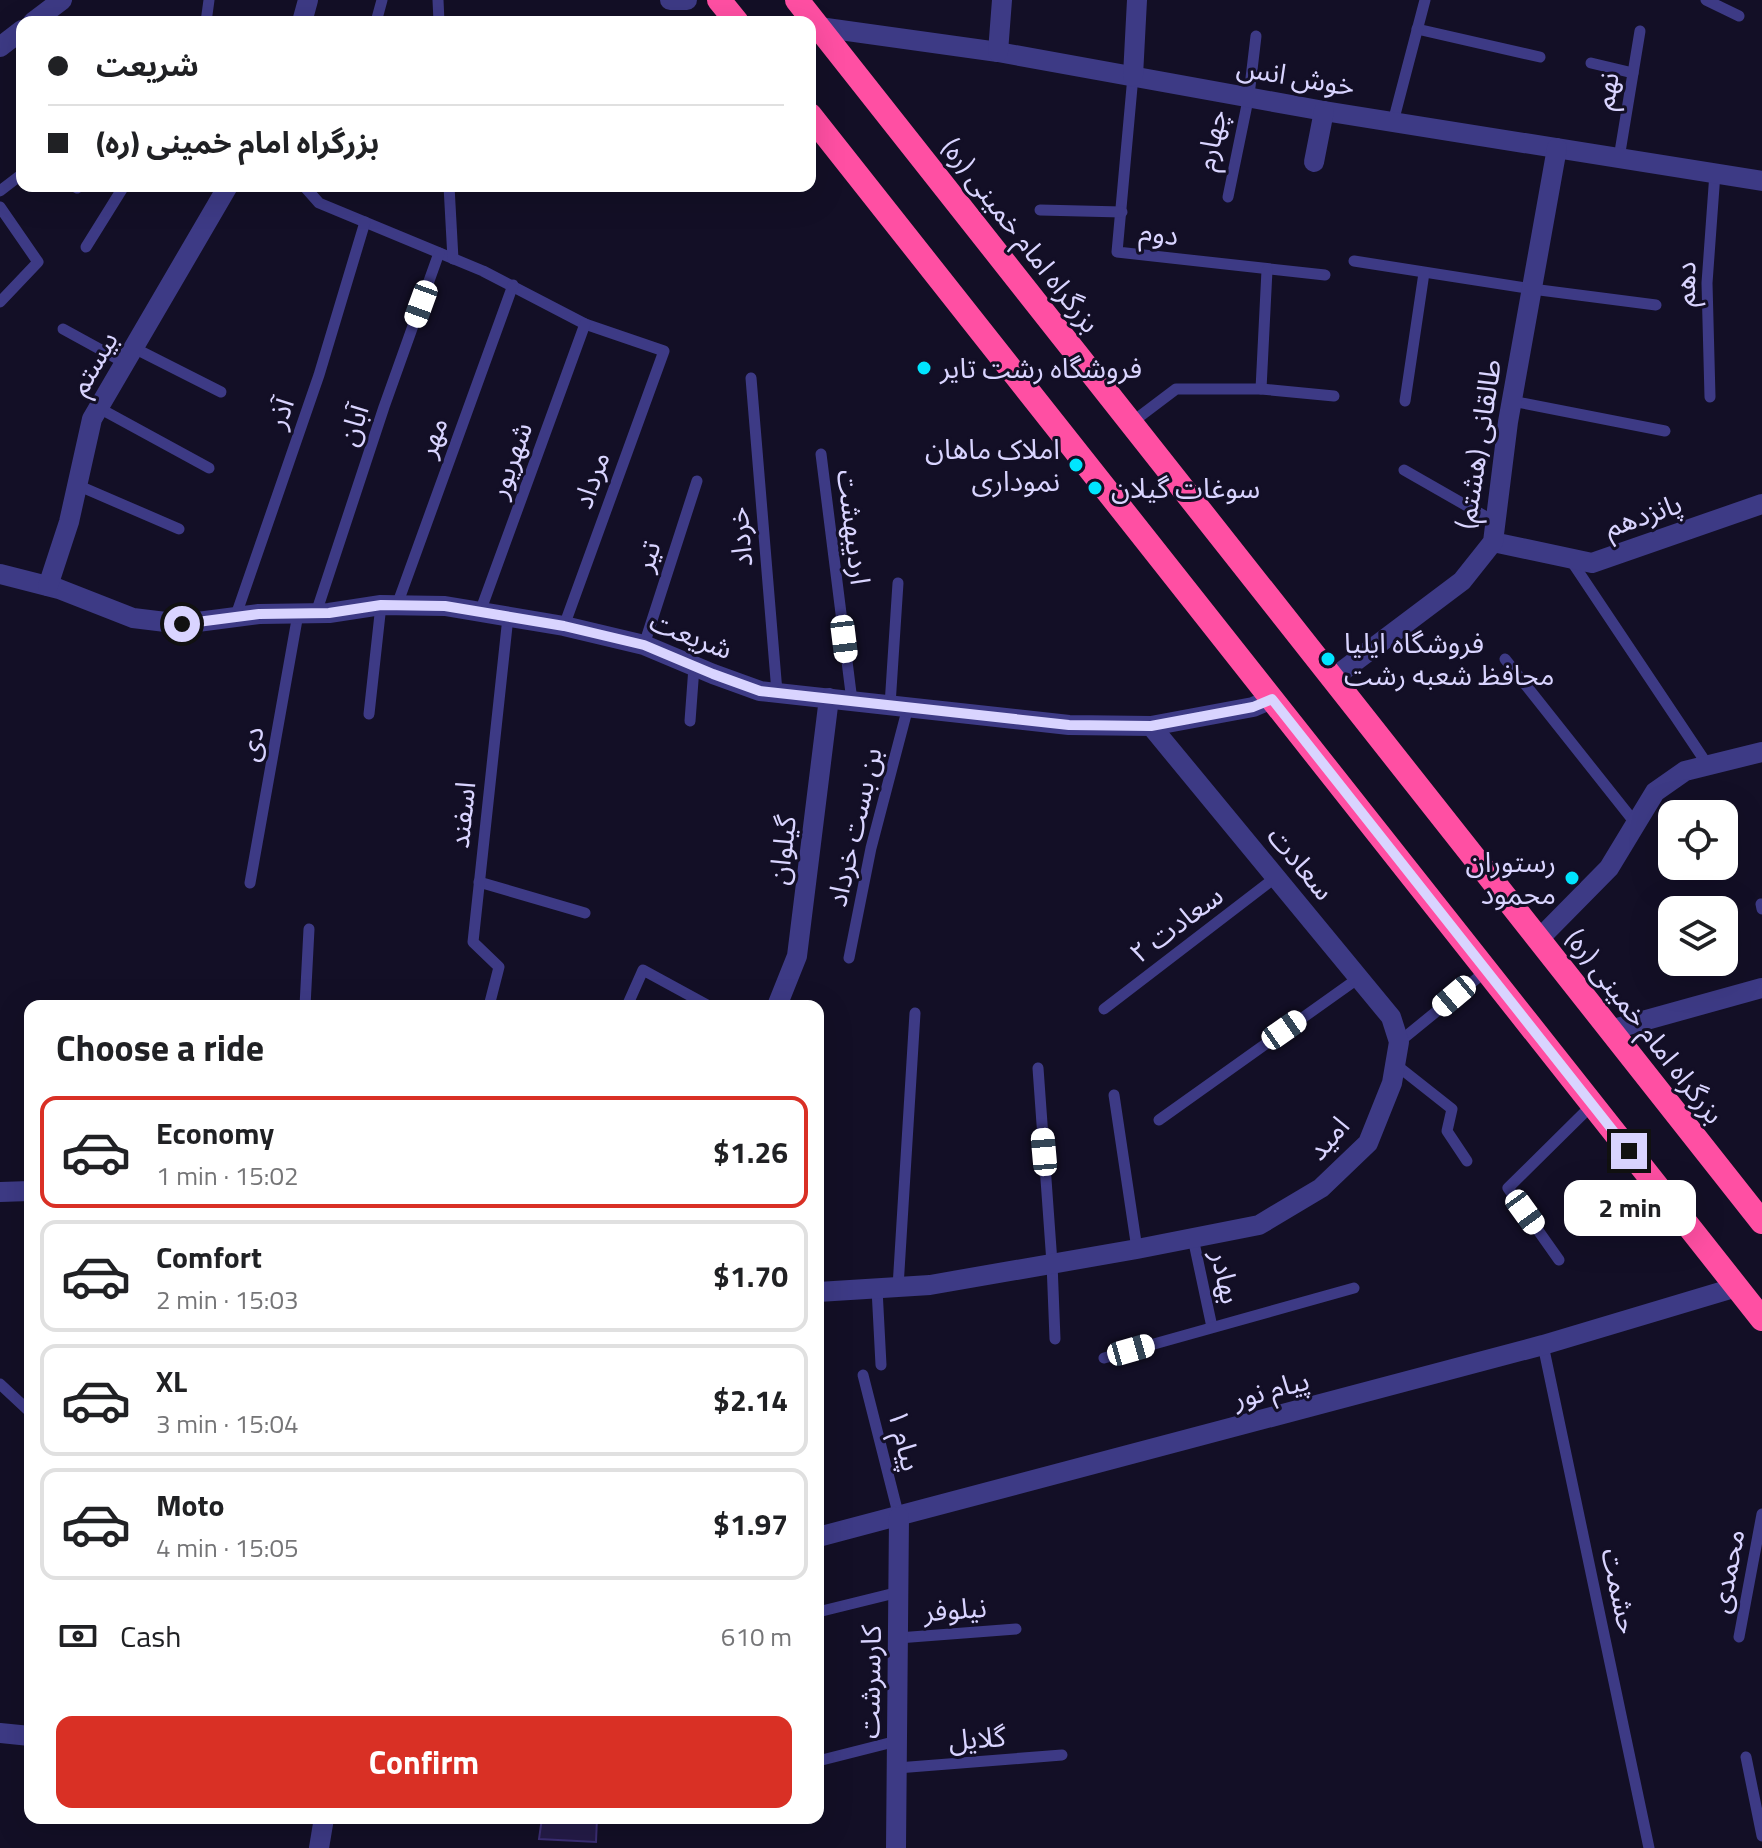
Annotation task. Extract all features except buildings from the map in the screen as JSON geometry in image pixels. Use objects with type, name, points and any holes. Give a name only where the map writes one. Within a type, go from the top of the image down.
[{"type":"highway","points":[[719,0],[732,16]]},
{"type":"highway","name":"بزرگراه امام خمینی (ره)","points":[[797,0],[810,16]]},
{"type":"highway","name":"بزرگراه امام خمینی (ره)","points":[[816,23],[1610,1030],[1759,1213]]},
{"type":"highway","points":[[816,123],[1762,1319]]},
{"type":"street","points":[[41,16],[62,0]]},
{"type":"street","points":[[670,0],[687,0]]},
{"type":"street","points":[[998,52],[1002,0]]},
{"type":"street","points":[[1133,76],[1137,0]]},
{"type":"street","name":"خوش انس","points":[[819,27],[998,52],[1324,111],[1762,181]]},
{"type":"street","points":[[0,47],[16,35]]},
{"type":"street","points":[[1314,162],[1324,111]]},
{"type":"street","name":"طالقانی (هشتم)","points":[[1333,678],[1462,581],[1494,532],[1512,401],[1557,148]]},
{"type":"street","name":"بیستم","points":[[48,586],[69,522],[92,419],[225,192]]},
{"type":"street","name":"پانزدهم","points":[[1494,532],[1592,563],[1762,504]]},
{"type":"street","name":"شریعت","points":[[0,574],[48,586],[133,618],[182,624],[259,614],[389,605],[445,606],[564,626],[644,645],[760,691],[1069,725],[1151,726],[1253,707],[1272,699]]},
{"type":"street","name":"گیلوان","points":[[779,1000],[797,956],[829,698]]},
{"type":"street","name":"سعادت","points":[[1151,726],[1360,977],[1391,1017],[1399,1042]]},
{"type":"street","points":[[1539,939],[1609,868],[1655,792],[1685,771],[1762,752]]},
{"type":"street","points":[[1610,1030],[1762,988]]},
{"type":"street","name":"امید","points":[[824,1292],[930,1285],[1259,1225],[1321,1188],[1368,1143],[1392,1083],[1399,1042]]},
{"type":"street","points":[[0,1192],[24,1191]]},
{"type":"street","name":"پیام نور","points":[[824,1536],[1543,1345],[1737,1287]]},
{"type":"street","name":"کارسرشت","points":[[896,1848],[899,1517]]},
{"type":"street","points":[[0,1733],[24,1735]]},
{"type":"street","points":[[319,1848],[323,1824]]},
{"type":"lane","points":[[1393,122],[1425,0]]},
{"type":"lane","points":[[1706,0],[1739,16]]},
{"type":"lane","points":[[1417,29],[1540,57]]},
{"type":"lane","name":"نهم","points":[[1619,158],[1640,31]]},
{"type":"lane","name":"چهارم","points":[[1228,197],[1249,95],[1256,36]]},
{"type":"lane","points":[[1591,63],[1633,73]]},
{"type":"lane","name":"دوم","points":[[1133,76],[1117,252],[1325,275]]},
{"type":"lane","name":"دهم","points":[[1710,397],[1707,283],[1715,173]]},
{"type":"lane","points":[[0,191],[16,179]]},
{"type":"lane","points":[[86,247],[120,192]]},
{"type":"lane","points":[[309,192],[319,203],[513,285],[585,324]]},
{"type":"lane","points":[[449,192],[453,259]]},
{"type":"lane","points":[[0,207],[38,262],[0,302]]},
{"type":"lane","points":[[1040,210],[1122,212]]},
{"type":"lane","name":"آذر","points":[[235,618],[319,375],[365,222]]},
{"type":"lane","name":"آبان","points":[[307,613],[439,253]]},
{"type":"lane","points":[[1354,261],[1656,305]]},
{"type":"lane","points":[[1261,389],[1267,270]]},
{"type":"lane","points":[[1405,401],[1424,273]]},
{"type":"lane","name":"مهر","points":[[369,714],[389,605],[513,285]]},
{"type":"lane","name":"مرداد","points":[[564,626],[664,351],[585,324]]},
{"type":"lane","name":"شهریور","points":[[480,612],[585,324]]},
{"type":"lane","points":[[63,329],[221,392]]},
{"type":"lane","name":"خرداد","points":[[751,378],[777,692]]},
{"type":"lane","points":[[1131,423],[1176,389],[1261,389],[1334,396]]},
{"type":"lane","points":[[1512,401],[1665,431]]},
{"type":"lane","points":[[99,408],[209,468]]},
{"type":"lane","name":"اردیبهشت","points":[[821,454],[852,701]]},
{"type":"lane","points":[[1404,470],[1494,532]]},
{"type":"lane","name":"تیر","points":[[644,645],[697,481]]},
{"type":"lane","points":[[77,485],[179,529]]},
{"type":"lane","points":[[1570,558],[1707,764]]},
{"type":"lane","name":"بن بست خرداد","points":[[849,958],[899,706],[898,583]]},
{"type":"lane","name":"دی","points":[[250,883],[307,613]]},
{"type":"lane","name":"اسفند","points":[[491,1000],[499,967],[473,942],[508,617]]},
{"type":"lane","points":[[1505,659],[1636,824]]},
{"type":"lane","points":[[690,721],[694,667]]},
{"type":"lane","name":"سعادت ۲","points":[[1104,1009],[1276,877]]},
{"type":"lane","points":[[479,882],[585,913]]},
{"type":"lane","points":[[305,1000],[309,929]]},
{"type":"lane","points":[[630,1000],[643,970],[698,1000]]},
{"type":"lane","points":[[1399,1042],[1486,970]]},
{"type":"lane","points":[[1159,1120],[1360,977]]},
{"type":"lane","points":[[881,1365],[915,1013]]},
{"type":"lane","points":[[1395,1064],[1452,1109],[1447,1131],[1467,1161]]},
{"type":"lane","points":[[1038,1068],[1055,1339]]},
{"type":"lane","points":[[1114,1095],[1137,1249]]},
{"type":"lane","points":[[1559,1260],[1508,1188],[1593,1105]]},
{"type":"lane","name":"بهادر","points":[[1193,1238],[1212,1327]]},
{"type":"lane","points":[[1104,1358],[1354,1288]]},
{"type":"lane","name":"حشمت","points":[[1543,1345],[1649,1848]]},
{"type":"lane","name":"پیام ۱","points":[[863,1375],[899,1517]]},
{"type":"lane","points":[[0,1384],[24,1406]]},
{"type":"lane","name":"محمدی","points":[[1739,1637],[1762,1514]]},
{"type":"lane","points":[[824,1611],[899,1592]]},
{"type":"lane","name":"نیلوفر","points":[[898,1638],[1016,1629]]},
{"type":"lane","points":[[824,1759],[897,1741]]},
{"type":"lane","name":"گلایل","points":[[897,1768],[1062,1755]]},
{"type":"lane","points":[[1746,1757],[1762,1836]]},
{"type":"place","name":"فروشگاه رشت تاير","points":[[924,368]]},
{"type":"place","name":"املاک ماهان نموداری","points":[[1076,465]]},
{"type":"place","name":"سوغات گیلان","points":[[1095,488]]},
{"type":"place","name":"فروشگاه ایلیا محافظ شعبه رشت","points":[[1328,659]]},
{"type":"place","name":"رستوران محمود","points":[[1572,878]]},
{"type":"route","points":[[182,624],[259,614],[329,613],[381,605],[445,606],[564,626],[644,645],[760,691],[1069,725],[1151,726],[1253,707],[1272,699],[1629,1151]]}]
